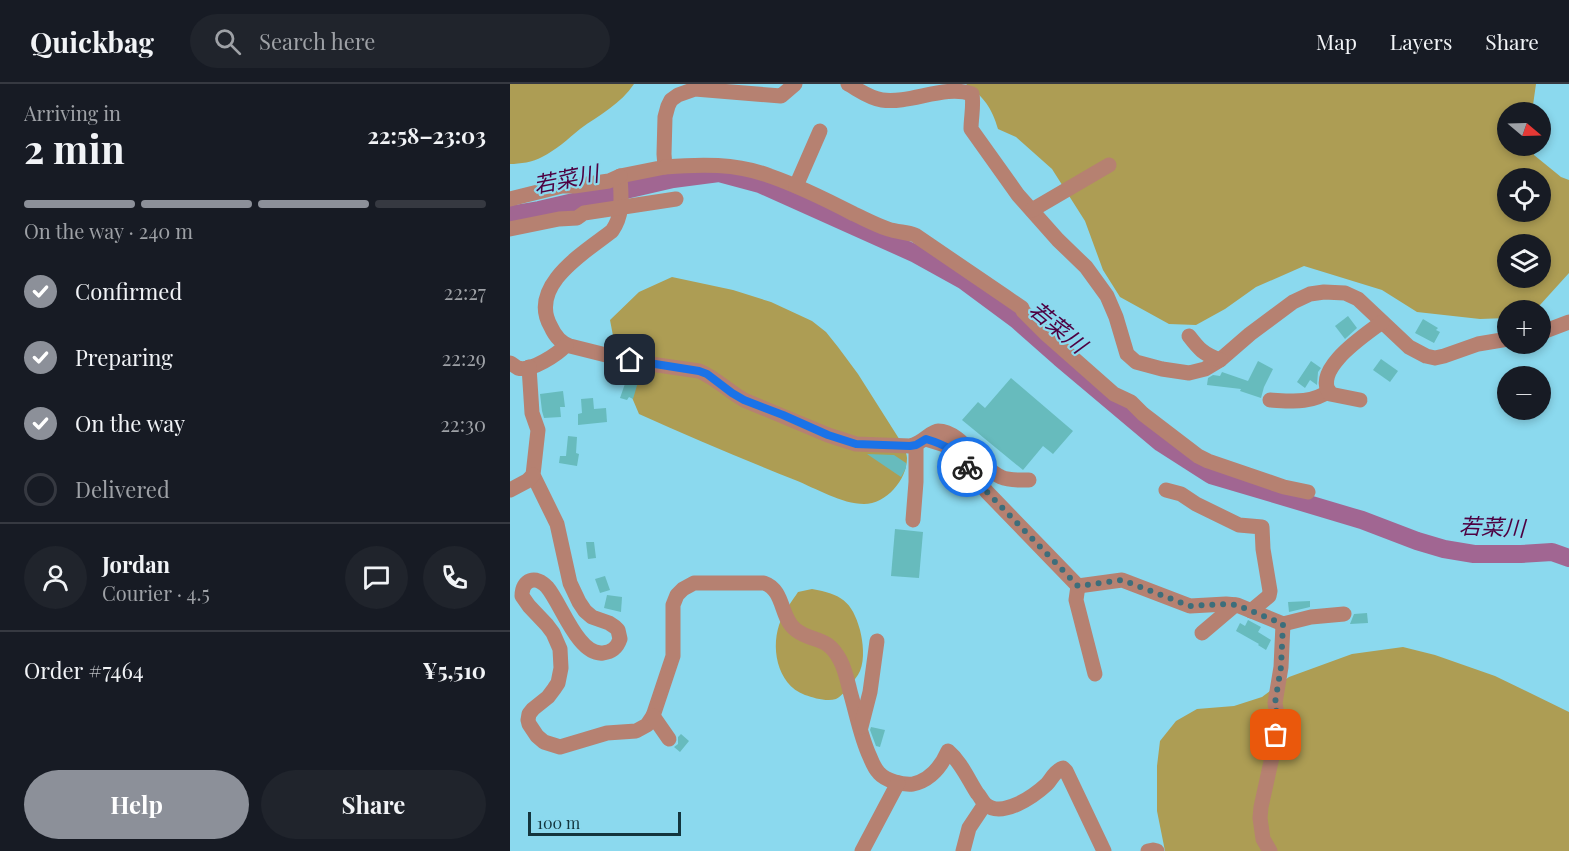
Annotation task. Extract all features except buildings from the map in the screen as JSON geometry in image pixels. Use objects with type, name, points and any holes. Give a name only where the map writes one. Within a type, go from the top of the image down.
[{"type":"street","points":[[665,166],[666,117],[668,106],[678,94],[695,89],[781,96],[794,84]]},
{"type":"street","points":[[848,84],[867,95],[883,100],[900,99],[949,88],[970,88],[974,104],[971,129],[1018,195],[1058,240],[1086,267],[1107,296],[1127,354],[1136,362],[1189,373],[1204,369],[1220,360],[1250,333],[1293,302],[1310,294],[1324,292],[1345,293],[1358,299],[1409,347],[1426,356],[1435,358],[1478,344],[1497,341]]},
{"type":"street","points":[[796,186],[820,131]]},
{"type":"street","points":[[510,199],[562,186],[609,181],[665,166],[695,164],[736,167],[768,175],[887,229],[915,235],[929,244],[1017,303],[1046,334],[1114,394],[1131,402],[1143,414],[1198,456],[1284,487],[1308,492]]},
{"type":"street","points":[[1032,210],[1109,165]]},
{"type":"street","points":[[620,178],[621,206],[612,231],[573,261],[557,278],[539,317],[566,345],[620,359],[699,371],[707,374],[744,400],[828,435],[856,444],[921,442],[942,444],[953,450],[987,492],[1078,586]]},
{"type":"street","points":[[510,229],[559,219],[578,218],[584,213],[621,206],[676,199]]},
{"type":"street","points":[[1360,400],[1330,394],[1326,382],[1329,371],[1335,362],[1382,322]]},
{"type":"street","points":[[1551,329],[1569,322]]},
{"type":"street","points":[[1189,336],[1200,351],[1220,360]]},
{"type":"street","points":[[510,363],[518,368],[529,367],[554,356],[566,345]]},
{"type":"street","points":[[529,367],[532,413],[538,430],[533,475],[557,524],[570,583],[579,602],[585,612],[592,617],[615,627],[620,639],[611,652],[598,653],[582,644],[547,587],[532,580],[527,581],[522,590],[522,596],[553,633],[560,649],[561,668],[558,683],[548,697],[529,714],[529,724],[544,742],[560,747],[607,733],[636,730],[647,725],[653,716],[673,656],[673,605],[677,596],[693,583],[764,583],[774,588],[795,630],[824,642],[840,661],[847,678],[865,746],[880,774],[898,783],[913,784],[934,773],[943,763],[948,751],[954,756],[985,804],[1004,810],[1040,790],[1056,772],[1063,768],[1104,851]]},
{"type":"street","points":[[1270,400],[1300,401],[1321,397],[1329,392]]},
{"type":"street","points":[[913,520],[921,442],[932,432],[938,431],[951,435],[965,445],[985,467],[1001,477],[1011,480],[1029,480]]},
{"type":"street","points":[[510,490],[533,475]]},
{"type":"street","points":[[1166,490],[1181,494],[1239,525],[1262,527],[1270,591],[1269,596],[1251,611]]},
{"type":"street","points":[[1078,586],[1122,580],[1190,606],[1235,605],[1283,624],[1311,617],[1344,614]]},
{"type":"street","points":[[1078,586],[1076,600],[1095,674]]},
{"type":"street","points":[[1202,633],[1235,605]]},
{"type":"street","points":[[1270,851],[1263,839],[1260,818],[1278,721],[1275,703],[1281,667],[1283,624]]},
{"type":"street","points":[[861,730],[870,692],[877,641]]},
{"type":"street","points":[[653,716],[669,739]]},
{"type":"street","points":[[862,851],[898,783]]},
{"type":"street","points":[[963,851],[969,828],[985,804]]},
{"type":"street","points":[[1148,851],[1158,851]]},
{"type":"shaded area","points":[[510,84],[634,84],[616,103],[552,151],[535,160],[510,164]]},
{"type":"shaded area","points":[[966,84],[1536,84],[1533,102],[1497,102],[1497,156],[1535,156],[1550,168],[1497,168],[1497,222],[1551,222],[1551,169],[1569,180],[1569,273],[1545,300],[1497,300],[1497,318],[1480,319],[1417,312],[1382,290],[1304,266],[1256,287],[1225,309],[1196,325],[1169,324],[1120,297],[1103,270],[1085,221],[1052,169],[1016,137],[998,129],[993,115],[982,98]]},
{"type":"shaded area","points":[[672,277],[733,290],[771,302],[812,321],[826,332],[858,374],[903,445],[907,456],[906,466],[894,489],[872,503],[847,501],[639,414],[619,367],[610,320],[639,292]]},
{"type":"shaded area","points":[[812,589],[831,593],[844,600],[857,620],[863,645],[860,671],[844,693],[832,700],[812,697],[795,690],[782,673],[776,652],[778,630],[783,616],[798,592]]},
{"type":"shaded area","points":[[1403,647],[1435,655],[1495,676],[1569,712],[1569,851],[1165,851],[1157,811],[1157,766],[1160,741],[1176,721],[1197,709],[1234,706],[1262,697],[1289,677],[1352,654]]},
{"type":"waterway","name":"若菜川","points":[[510,215],[673,179],[719,173],[760,184],[916,254],[963,280],[1017,320],[1161,443],[1211,475],[1362,520],[1444,549],[1474,554],[1552,552],[1569,558]]},
{"type":"way so far","points":[[967,467],[987,492],[1078,586],[1122,580],[1190,606],[1237,605],[1283,624],[1281,667],[1275,703],[1278,721],[1276,735]]},
{"type":"route","points":[[630,360],[699,371],[707,374],[744,400],[828,435],[856,444],[910,446],[926,439],[942,444],[953,450],[967,467]]}]
